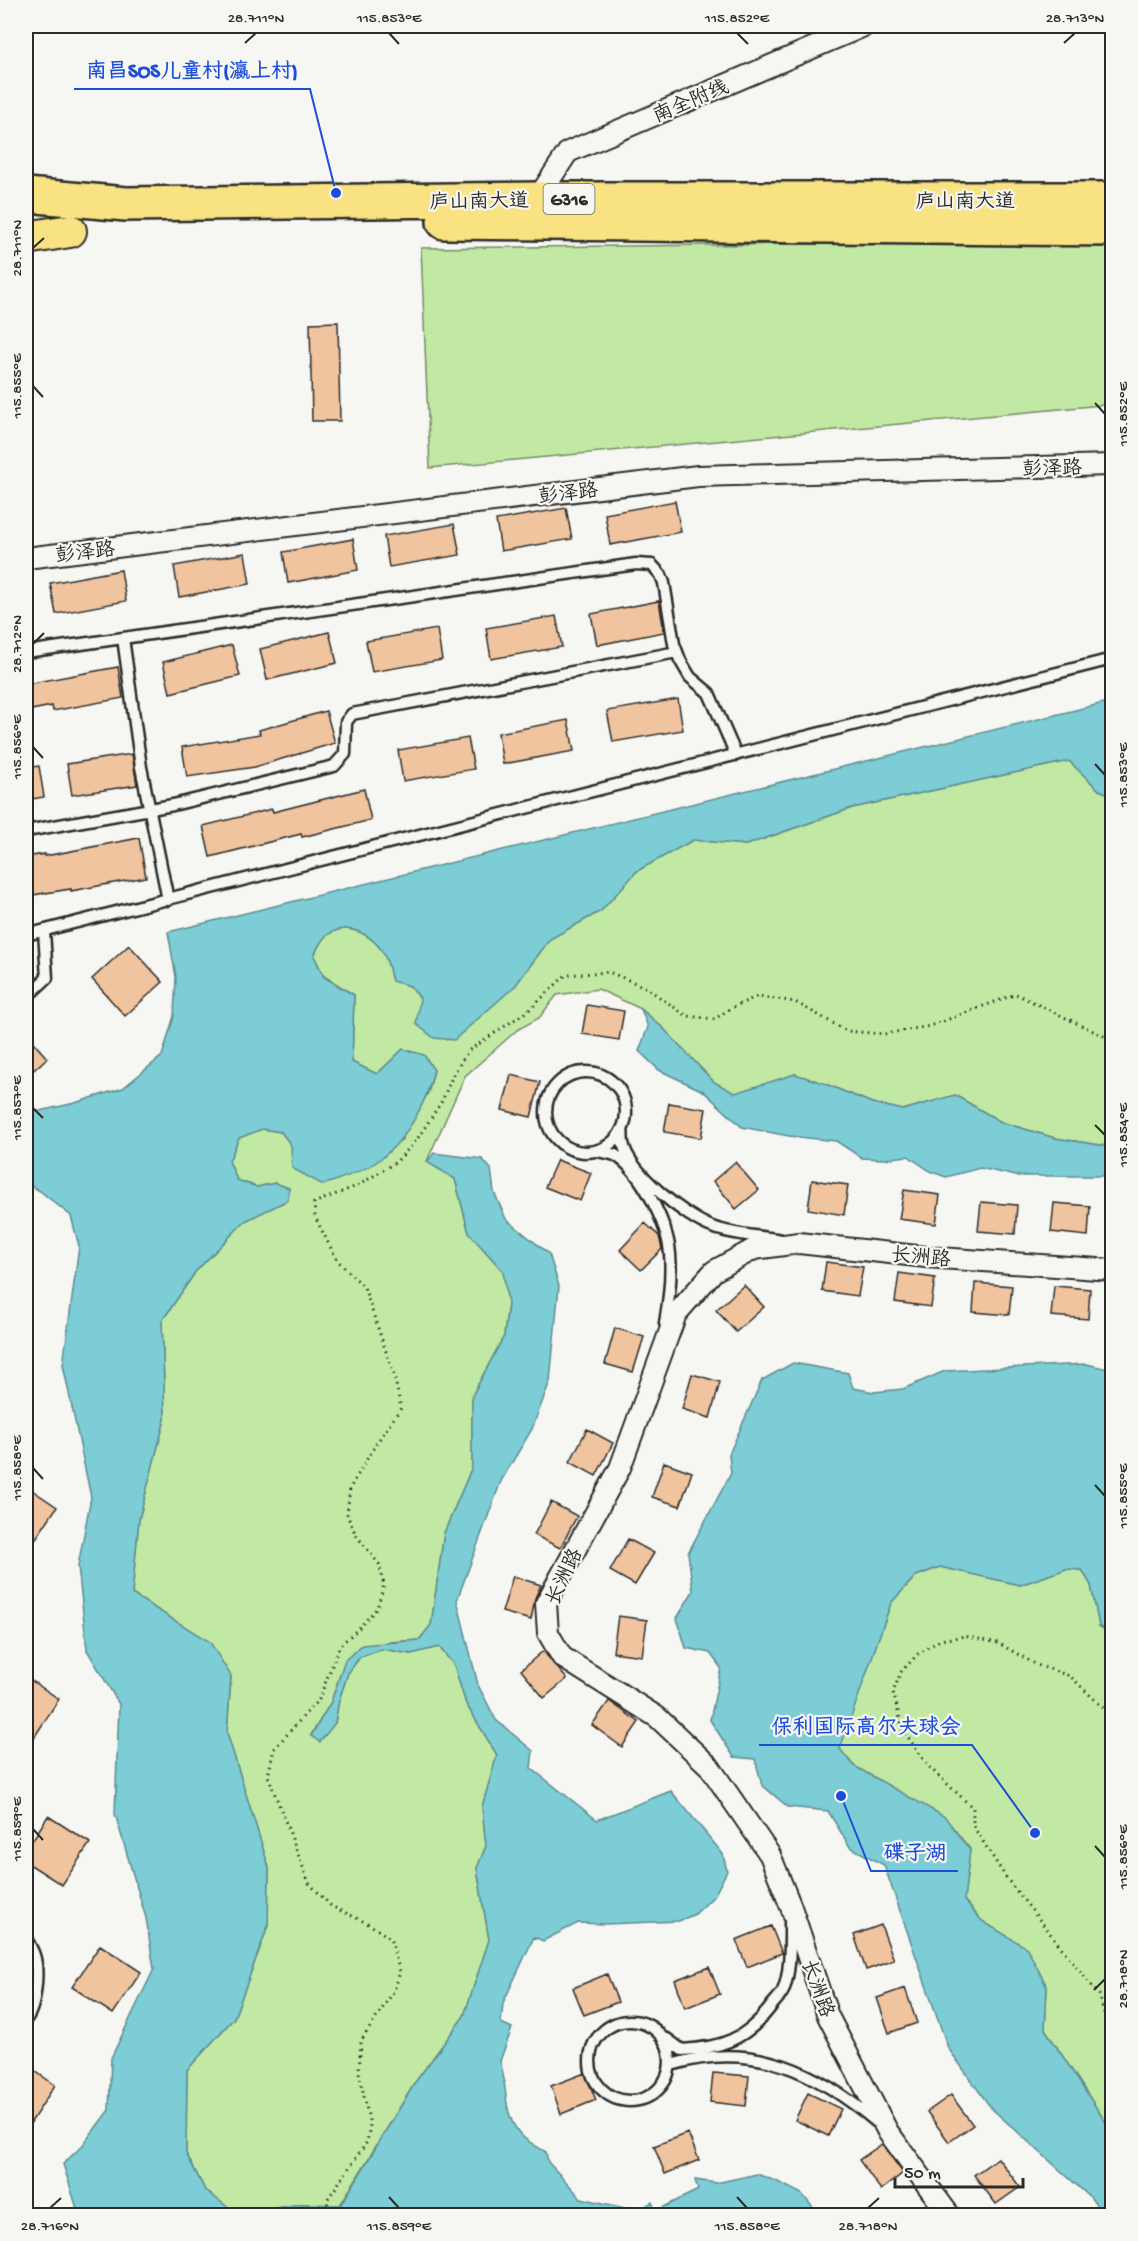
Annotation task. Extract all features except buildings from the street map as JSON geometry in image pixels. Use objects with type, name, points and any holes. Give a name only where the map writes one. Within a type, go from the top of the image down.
[{"type":"highway","name":"庐山南大道","points":[[26,195],[126,204],[537,199],[1113,199]]},
{"type":"highway","name":"庐山南大道","points":[[26,218],[51,216],[1113,229]]},
{"type":"main road","points":[[26,238],[70,231]]},
{"type":"street","name":"南全附线","points":[[537,199],[568,152],[864,26]]},
{"type":"street","name":"彭泽路","points":[[26,558],[698,476],[1113,465]]},
{"type":"street","name":"长洲路","points":[[950,2216],[888,2132],[828,2016],[770,1855],[709,1766],[657,1718],[562,1657],[548,1632],[546,1603],[620,1468],[676,1314],[714,1271],[754,1249],[799,1243],[926,1257],[1113,1270]]},
{"type":"lane","points":[[26,652],[636,564],[652,565],[661,575],[664,583],[677,652],[690,676],[710,693],[736,755]]},
{"type":"lane","points":[[123,638],[141,767],[168,900]]},
{"type":"lane","points":[[26,831],[150,809],[334,766],[345,754],[346,722],[352,714],[677,652]]},
{"type":"lane","points":[[26,935],[1113,659]]},
{"type":"lane","points":[[26,991],[33,991],[47,978],[44,931]]},
{"type":"lane","points":[[597,1151],[607,1147],[616,1139],[622,1128],[626,1110],[624,1097],[612,1081],[600,1075],[589,1072],[571,1075],[556,1086],[547,1103],[548,1125],[559,1142],[571,1149],[615,1155],[650,1194],[662,1220],[670,1252],[670,1292],[660,1358]]},
{"type":"lane","points":[[622,1128],[623,1144],[633,1164],[669,1202],[689,1217],[714,1228],[799,1243]]},
{"type":"lane","points":[[664,2037],[670,2050],[671,2065],[662,2087],[645,2099],[633,2102],[618,2100],[600,2088],[590,2070],[590,2055],[597,2037],[616,2023],[638,2020],[647,2023],[682,2050],[704,2049],[733,2041],[758,2024],[783,1991],[790,1952],[790,1907]]},
{"type":"lane","points":[[26,1938],[35,1957],[36,1986],[30,2014],[26,2019]]},
{"type":"lane","points":[[671,2065],[694,2058],[726,2055],[776,2062],[825,2083],[855,2104],[888,2132]]},
{"type":"path","points":[[329,2216],[327,2200],[367,2142],[370,2124],[359,2072],[361,2041],[394,1991],[400,1972],[390,1938],[369,1924],[331,1906],[309,1883],[268,1776],[274,1749],[319,1699],[340,1645],[378,1608],[384,1585],[379,1564],[356,1535],[346,1515],[350,1488],[375,1444],[401,1408],[394,1375],[364,1287],[337,1260],[315,1216],[315,1203],[359,1185],[396,1162],[416,1141],[442,1101],[453,1075],[468,1052],[529,1010],[566,975],[609,972],[645,987],[687,1016],[715,1019],[731,1008],[758,996],[795,1002],[848,1031],[884,1034],[930,1026],[1016,994],[1113,1040]]},
{"type":"path","points":[[1113,1716],[1070,1676],[1037,1665],[998,1643],[965,1636],[940,1640],[918,1654],[901,1672],[892,1692],[903,1730],[921,1757],[973,1808],[973,1826],[1007,1879],[1099,1995],[1113,2041]]},
{"type":"green space","points":[[1112,241],[1112,404],[430,468],[421,248]]},
{"type":"green space","points":[[1069,761],[1099,790],[1112,795],[1112,1147],[1055,1138],[1001,1122],[955,1095],[903,1110],[872,1103],[795,1074],[735,1094],[714,1082],[663,1028],[641,1009],[598,989],[557,995],[539,1018],[517,1030],[465,1076],[427,1161],[455,1179],[469,1233],[503,1271],[508,1304],[504,1336],[472,1396],[472,1467],[444,1533],[431,1625],[419,1640],[388,1642],[345,1660],[331,1702],[311,1735],[335,1723],[339,1700],[348,1673],[360,1657],[382,1649],[411,1654],[439,1647],[454,1665],[466,1704],[497,1755],[482,1807],[486,1846],[477,1868],[489,1940],[464,2016],[416,2081],[340,2205],[301,2204],[236,2214],[205,2190],[186,2153],[187,2070],[234,2018],[268,1926],[269,1868],[227,1733],[231,1676],[132,1594],[139,1519],[165,1419],[162,1321],[196,1271],[245,1221],[288,1200],[289,1188],[275,1183],[257,1187],[237,1180],[229,1161],[239,1138],[262,1129],[281,1132],[291,1145],[401,1141],[429,1091],[434,1070],[403,1049],[377,1074],[352,1062],[354,995],[324,976],[314,956],[319,945],[326,936],[334,931],[343,929],[360,932],[376,943],[382,951],[392,981],[410,986],[420,998],[515,986],[550,939],[601,911],[637,871],[693,840],[746,845],[852,808]]},
{"type":"green space","points":[[940,1567],[1020,1585],[1066,1569],[1082,1570],[1091,1585],[1099,1626],[1112,1634],[1112,2132],[1045,2029],[1047,1987],[1027,1949],[982,1921],[964,1900],[970,1849],[944,1817],[854,1766],[839,1749],[891,1603],[916,1576]]},
{"type":"water","points":[[1112,701],[1112,795],[1099,790],[1069,761],[852,808],[746,845],[693,840],[637,871],[601,911],[550,939],[515,986],[454,1040],[434,1038],[416,1024],[420,998],[410,986],[392,981],[382,951],[369,937],[343,929],[326,936],[314,956],[324,977],[354,995],[352,1062],[377,1074],[403,1049],[424,1055],[434,1070],[426,1096],[405,1134],[386,1155],[363,1170],[323,1185],[292,1168],[291,1145],[281,1132],[262,1129],[239,1138],[229,1161],[237,1180],[257,1187],[275,1183],[289,1188],[288,1200],[245,1221],[196,1271],[162,1321],[165,1419],[139,1519],[132,1594],[210,1642],[231,1676],[227,1733],[269,1868],[268,1926],[234,2018],[187,2070],[186,2153],[205,2190],[237,2214],[301,2204],[341,2205],[416,2081],[464,2016],[489,1940],[477,1868],[486,1846],[482,1807],[497,1755],[466,1704],[454,1665],[439,1647],[411,1654],[382,1649],[360,1657],[348,1673],[339,1700],[335,1723],[320,1742],[311,1736],[331,1702],[345,1660],[362,1645],[419,1640],[431,1625],[444,1533],[472,1467],[472,1396],[504,1336],[508,1304],[503,1271],[469,1233],[455,1179],[427,1162],[434,1153],[482,1159],[491,1169],[494,1192],[506,1219],[549,1254],[559,1286],[550,1381],[532,1429],[501,1481],[457,1600],[478,1685],[496,1720],[533,1751],[531,1768],[597,1820],[671,1791],[723,1854],[727,1871],[714,1896],[695,1914],[679,1921],[578,1923],[543,1941],[534,1937],[503,2003],[501,2023],[512,2028],[500,2061],[511,2118],[523,2138],[546,2152],[548,2162],[581,2198],[638,2211],[652,2202],[656,2211],[698,2190],[695,2180],[716,2183],[757,2174],[802,2194],[819,2215],[79,2215],[63,2164],[82,2146],[109,2110],[111,2058],[154,1969],[146,1918],[115,1814],[119,1704],[87,1650],[78,1566],[91,1497],[63,1365],[79,1246],[71,1216],[40,1191],[26,1183],[26,1114],[75,1103],[123,1088],[162,1056],[174,1016],[176,977],[168,932]]},
{"type":"water","points":[[641,1009],[663,1028],[714,1082],[735,1093],[795,1074],[872,1103],[903,1110],[955,1095],[1001,1122],[1055,1138],[1112,1147],[1112,1176],[1016,1176],[980,1168],[946,1177],[930,1171],[908,1156],[883,1159],[862,1158],[836,1141],[789,1136],[742,1127],[703,1091],[659,1070],[639,1051],[648,1027]]},
{"type":"water","points":[[793,1363],[848,1373],[853,1388],[874,1392],[903,1389],[945,1371],[1087,1364],[1112,1370],[1112,1634],[1099,1626],[1091,1585],[1082,1570],[1066,1569],[1020,1585],[940,1567],[916,1576],[891,1603],[840,1749],[854,1766],[945,1817],[970,1850],[964,1900],[982,1921],[1027,1948],[1047,1987],[1045,2029],[1112,2132],[1112,2215],[1103,2215],[1091,2198],[991,2108],[948,2048],[884,1865],[850,1847],[828,1811],[788,1807],[762,1785],[755,1759],[734,1757],[710,1720],[721,1668],[710,1653],[686,1648],[677,1618],[693,1591],[688,1553],[731,1473],[729,1454],[762,1380]]},
{"type":"place","name":"南昌SOS儿童村(瀛上村)","points":[[336,193]]},
{"type":"place","name":"碟子湖","points":[[841,1796]]},
{"type":"place","name":"保利国际高尔夫球会","points":[[1035,1833]]}]
